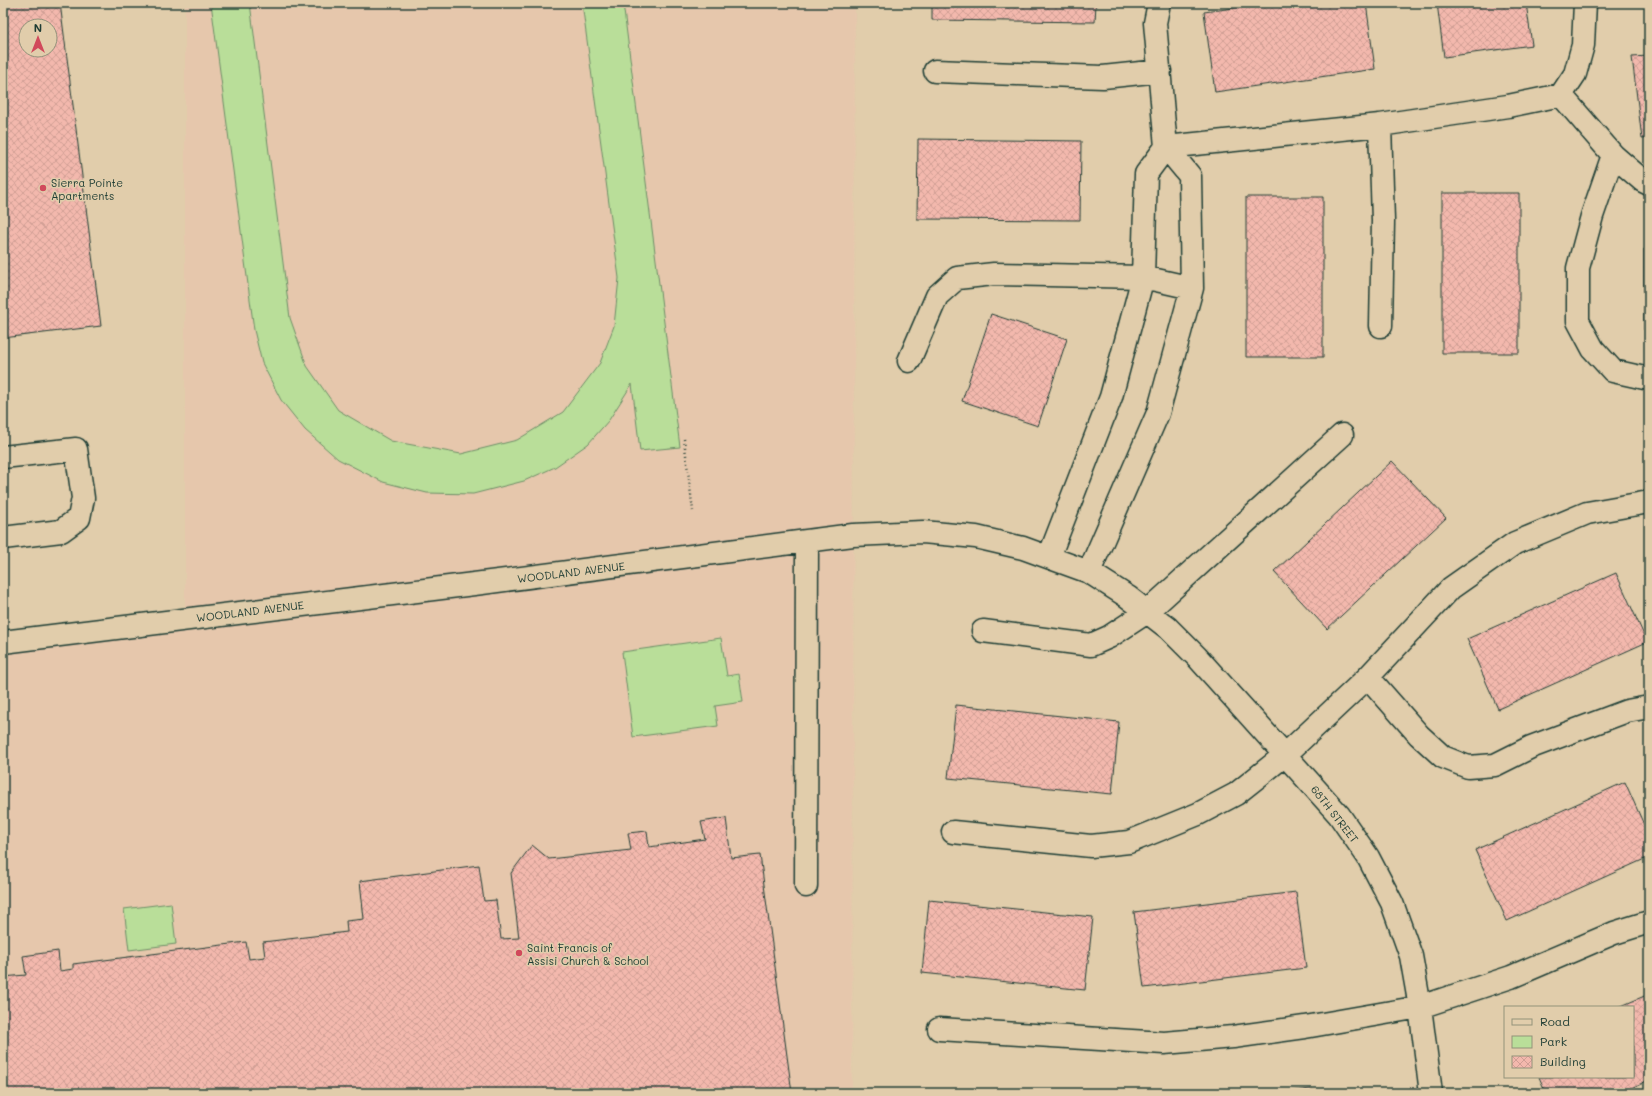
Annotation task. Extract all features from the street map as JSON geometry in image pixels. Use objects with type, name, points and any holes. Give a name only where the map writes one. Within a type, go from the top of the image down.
[{"type":"street","points":[[1089,572],[1158,413],[1192,288],[1190,176],[1166,147],[1155,23],[1159,3]]},
{"type":"street","points":[[1049,557],[1111,397],[1143,277],[1146,174],[1166,147],[1380,125],[1508,106],[1561,95],[1574,74],[1583,45],[1586,3]]},
{"type":"street","points":[[935,71],[1103,77],[1160,72]]},
{"type":"street","points":[[1561,95],[1613,155],[1643,181],[1649,184]]},
{"type":"street","points":[[1380,125],[1383,221],[1381,326]]},
{"type":"street","points":[[1613,155],[1592,216],[1578,268],[1578,320],[1593,349],[1613,371],[1649,379]]},
{"type":"street","points":[[909,361],[937,296],[957,278],[994,274],[1143,277],[1192,288]]},
{"type":"street","points":[[983,631],[1091,645],[1109,637],[1147,612],[1342,436]]},
{"type":"street","points":[[3,457],[76,449],[83,498],[79,518],[61,531],[3,538]]},
{"type":"street","points":[[953,832],[1091,846],[1129,842],[1198,814],[1236,794],[1285,755],[1368,676],[1451,588],[1515,543],[1587,513],[1649,502]]},
{"type":"street","name":"WOODLAND AVENUE","points":[[3,642],[475,584],[853,535],[923,532],[976,537],[1023,548],[1089,572],[1128,597]]},
{"type":"street","points":[[806,886],[807,541]]},
{"type":"street","name":"68TH STREET","points":[[1128,597],[1168,628],[1197,657],[1338,815],[1368,857],[1392,903],[1408,950],[1420,1007],[1430,1093]]},
{"type":"street","points":[[1368,676],[1419,735],[1438,753],[1443,757],[1468,767],[1495,765],[1531,747],[1627,711],[1649,707]]},
{"type":"street","points":[[939,1030],[1164,1042],[1233,1037],[1305,1027],[1420,1007],[1511,977],[1614,933],[1649,922]]},
{"type":"path","points":[[684,439],[693,511]]},
{"type":"shaded area","points":[[185,3],[855,3],[852,1093],[3,1093],[3,642],[185,619]]},
{"type":"green space","points":[[211,3],[250,3],[290,318],[307,366],[338,410],[391,441],[461,454],[517,440],[563,412],[600,363],[614,326],[619,278],[582,3],[623,3],[680,447],[640,451],[632,384],[609,420],[588,444],[555,467],[524,481],[473,494],[427,493],[383,482],[338,459],[305,430],[281,400],[262,363],[254,330]]},
{"type":"green space","points":[[721,638],[727,676],[739,674],[743,702],[715,706],[718,726],[633,737],[622,652]]},
{"type":"green space","points":[[171,903],[176,944],[129,950],[124,909]]},
{"type":"building","name":"Sierra Pointe Apartments","points":[[3,3],[60,3],[101,326],[3,338]]},
{"type":"building","points":[[932,3],[1096,3],[1095,22],[932,20]]},
{"type":"building","points":[[1271,3],[1366,3],[1375,69],[1215,92],[1204,12]]},
{"type":"building","points":[[1437,3],[1526,3],[1532,45],[1444,57]]},
{"type":"building","points":[[1649,56],[1649,138],[1642,139],[1632,57]]},
{"type":"building","points":[[918,139],[1081,141],[1080,220],[917,219]]},
{"type":"building","points":[[1442,193],[1519,193],[1519,353],[1442,353]]},
{"type":"building","points":[[1246,197],[1323,197],[1323,357],[1246,357]]},
{"type":"building","points":[[1644,249],[1649,249],[1649,330],[1644,330]]},
{"type":"building","points":[[991,314],[1067,339],[1038,426],[962,401]]},
{"type":"building","points":[[1392,461],[1446,518],[1327,629],[1274,572]]},
{"type":"building","points":[[1616,573],[1647,642],[1498,709],[1467,639]]},
{"type":"building","points":[[956,705],[1119,722],[1112,794],[948,778]]},
{"type":"building","points":[[1625,782],[1649,836],[1649,857],[1507,921],[1475,850]]},
{"type":"building","name":"Saint Francis of Assisi Church & School","points":[[726,818],[731,858],[760,855],[792,1093],[539,1093],[539,1090],[521,1093],[3,1093],[3,977],[26,975],[23,956],[58,951],[60,971],[73,969],[73,964],[246,942],[249,959],[265,957],[263,942],[347,932],[346,921],[364,919],[360,881],[479,865],[484,901],[496,900],[501,939],[519,938],[511,873],[532,845],[549,859],[631,850],[628,833],[647,831],[649,847],[705,839],[701,822]]},
{"type":"building","points":[[1296,892],[1306,968],[1144,988],[1134,912]]},
{"type":"building","points":[[929,900],[1093,917],[1085,990],[922,973]]},
{"type":"building","points":[[1649,994],[1649,1080],[1620,1093],[1546,1093],[1539,1078],[1634,1078],[1634,1006],[1621,1006]]},
{"type":"building","points":[[1311,1089],[1312,1093],[1278,1093]]},
{"type":"place","name":"Sierra Pointe Apartments","points":[[43,188]]},
{"type":"place","name":"Saint Francis of Assisi Church & School","points":[[519,953]]}]
